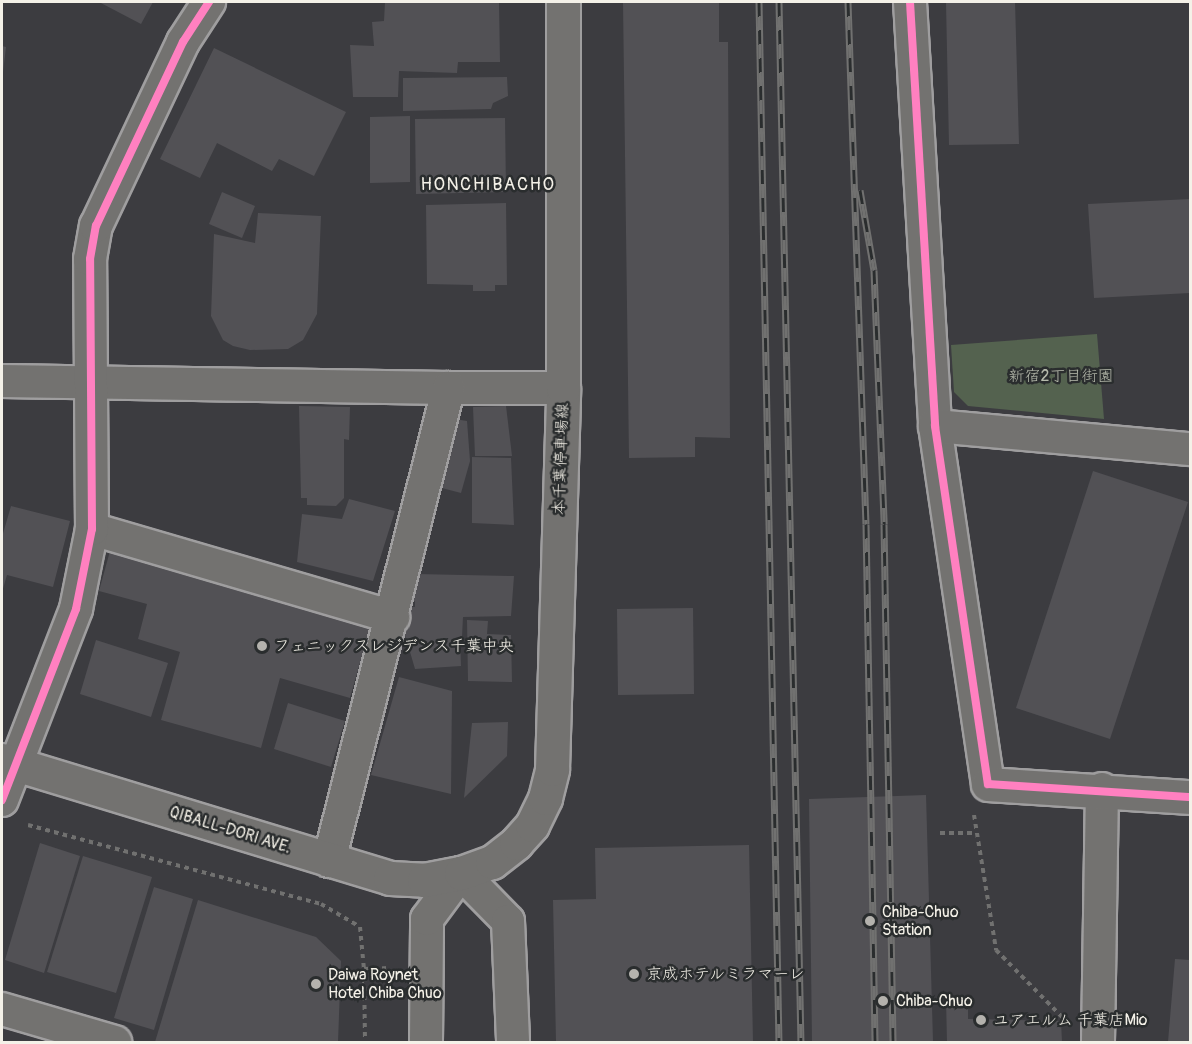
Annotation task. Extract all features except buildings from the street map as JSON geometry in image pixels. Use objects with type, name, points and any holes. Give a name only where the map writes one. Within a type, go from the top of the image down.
[{"type":"main road","name":"本千葉停車場線","points":[[461,873],[492,862],[516,843],[532,825],[545,798],[552,769],[563,388],[563,2]]},
{"type":"main road","name":"QIBALL-DORI AVE.","points":[[8,762],[390,878],[424,880],[461,873]]},
{"type":"main road","points":[[981,798],[1102,789],[1191,797]]},
{"type":"street","points":[[2,800],[8,762],[76,609],[92,529],[90,260],[96,226],[183,42],[209,2]]},
{"type":"street","points":[[910,2],[935,426],[981,798]]},
{"type":"street","points":[[2,381],[563,388]]},
{"type":"street","points":[[329,861],[393,617],[449,388]]},
{"type":"street","points":[[935,426],[1191,449]]},
{"type":"street","points":[[92,529],[393,617]]},
{"type":"street","points":[[1098,1042],[1102,789]]},
{"type":"street","points":[[426,1042],[427,919],[461,873],[508,921],[513,1042]]},
{"type":"street","points":[[2,1009],[115,1042]]},
{"type":"path","points":[[981,798],[976,833],[996,950],[1071,1026]]},
{"type":"path","points":[[24,824],[321,904],[360,927],[364,969],[365,1042]]},
{"type":"path","points":[[940,833],[976,833]]},
{"type":"green space","name":"新宿2丁目街園","points":[[1097,334],[1104,419],[968,406],[954,392],[951,345]]},
{"type":"railway","points":[[759,2],[779,1042]]},
{"type":"railway","points":[[779,2],[801,1042]]},
{"type":"railway","points":[[848,2],[866,524],[875,1042]]},
{"type":"railway","points":[[860,190],[874,270],[884,524],[893,1042]]},
{"type":"cycle path","points":[[2,800],[76,609],[92,529],[90,259],[96,226],[183,42],[209,2]]},
{"type":"cycle path","points":[[910,2],[935,426],[988,784],[1190,797]]},
{"type":"place","name":"フェニックスレジデンス千葉中央","points":[[262,646]]},
{"type":"place","name":"Chiba-Chuo Station","points":[[870,921]]},
{"type":"place","name":"京成ホテルミラマーレ","points":[[634,974]]},
{"type":"place","name":"Daiwa Roynet Hotel Chiba Chuo","points":[[316,984]]},
{"type":"place","name":"Chiba-Chuo","points":[[883,1001]]},
{"type":"place","name":"ユアエルム 千葉店Mio","points":[[981,1020]]},
{"type":"district","name":"HONCHIBACHO","points":[[488,185]]}]
